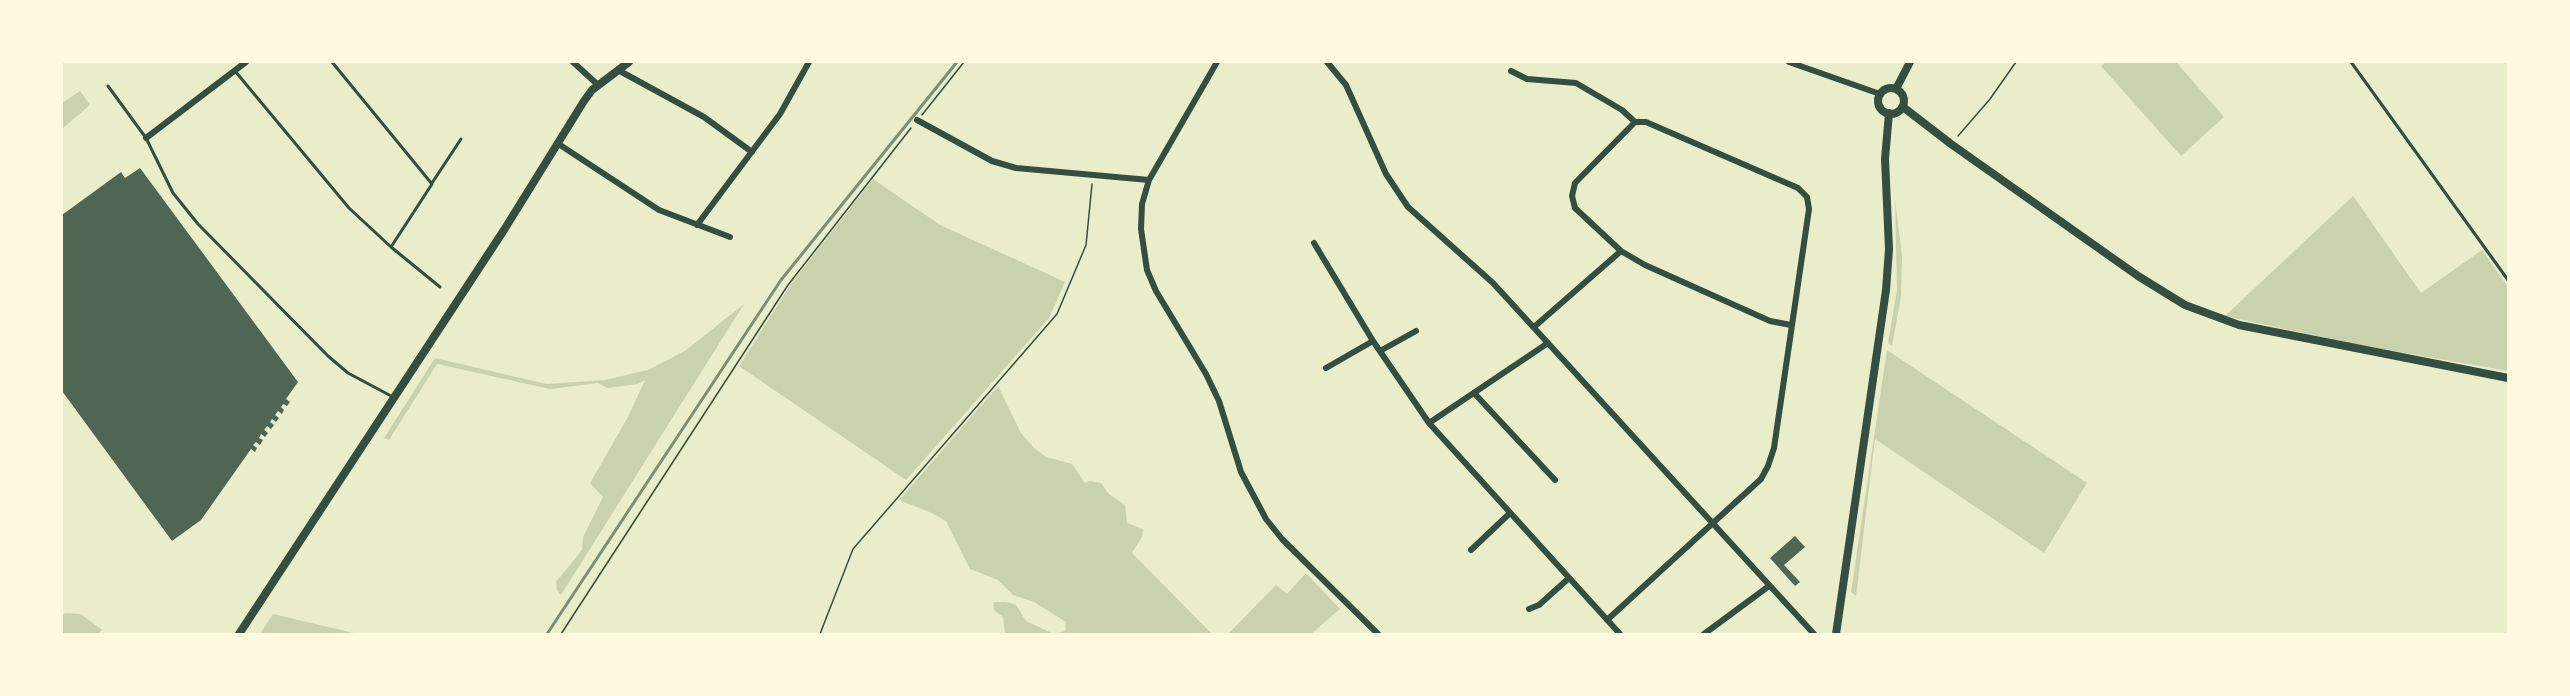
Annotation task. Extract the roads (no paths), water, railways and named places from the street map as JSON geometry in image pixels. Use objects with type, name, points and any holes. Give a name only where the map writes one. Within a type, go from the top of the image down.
[{"type":"main road","points":[[239,634],[504,230],[557,143],[598,85],[629,62]]},
{"type":"main road","points":[[1896,89],[1910,62]]},
{"type":"main road","points":[[1887,88],[1896,89],[1904,97],[1903,107],[1896,113],[1889,113],[1880,106],[1880,94],[1887,88]]},
{"type":"main road","points":[[1903,107],[1951,144],[2138,276],[2185,305],[2239,325],[2508,378]]},
{"type":"main road","points":[[1836,634],[1886,290],[1889,249],[1885,159],[1889,113]]},
{"type":"street","points":[[147,138],[246,62]]},
{"type":"street","points":[[573,62],[598,85]]},
{"type":"street","points":[[697,225],[780,114],[809,62]]},
{"type":"street","points":[[1217,62],[1149,180],[1142,204],[1140,229],[1147,270],[1219,401],[1252,497],[1282,539],[1378,634]]},
{"type":"street","points":[[1327,62],[1346,85],[1386,174],[1408,207],[1492,283],[1534,327],[1814,634]]},
{"type":"street","points":[[1789,62],[1880,94]]},
{"type":"street","points":[[618,70],[704,117],[752,152]]},
{"type":"street","points":[[1511,71],[1527,79],[1576,83],[1622,111],[1635,122],[1646,122],[1798,188],[1807,197],[1809,208],[1774,448],[1768,466],[1761,479],[1607,620]]},
{"type":"street","points":[[917,120],[993,161],[1016,168],[1149,180]]},
{"type":"street","points":[[1635,122],[1575,183],[1572,196],[1575,208],[1621,251],[1645,265],[1770,321],[1791,325]]},
{"type":"street","points":[[557,143],[659,210],[730,237]]},
{"type":"street","points":[[1314,243],[1373,341],[1429,423],[1620,634]]},
{"type":"street","points":[[1534,327],[1621,251]]},
{"type":"street","points":[[1380,351],[1416,331]]},
{"type":"street","points":[[1326,368],[1373,341]]},
{"type":"street","points":[[1429,423],[1548,343]]},
{"type":"street","points":[[1474,393],[1555,480]]},
{"type":"street","points":[[1471,550],[1509,514]]},
{"type":"street","points":[[1529,609],[1539,605],[1569,578]]},
{"type":"street","points":[[1704,634],[1768,586]]},
{"type":"lane","points":[[332,62],[432,184]]},
{"type":"lane","points":[[2351,62],[2508,280]]},
{"type":"lane","points":[[234,71],[349,208],[391,247],[440,287]]},
{"type":"lane","points":[[108,86],[147,138],[173,193],[198,224],[328,356],[348,373],[393,397]]},
{"type":"lane","points":[[391,247],[461,139]]},
{"type":"railway","points":[[547,634],[781,280],[957,62]]}]
